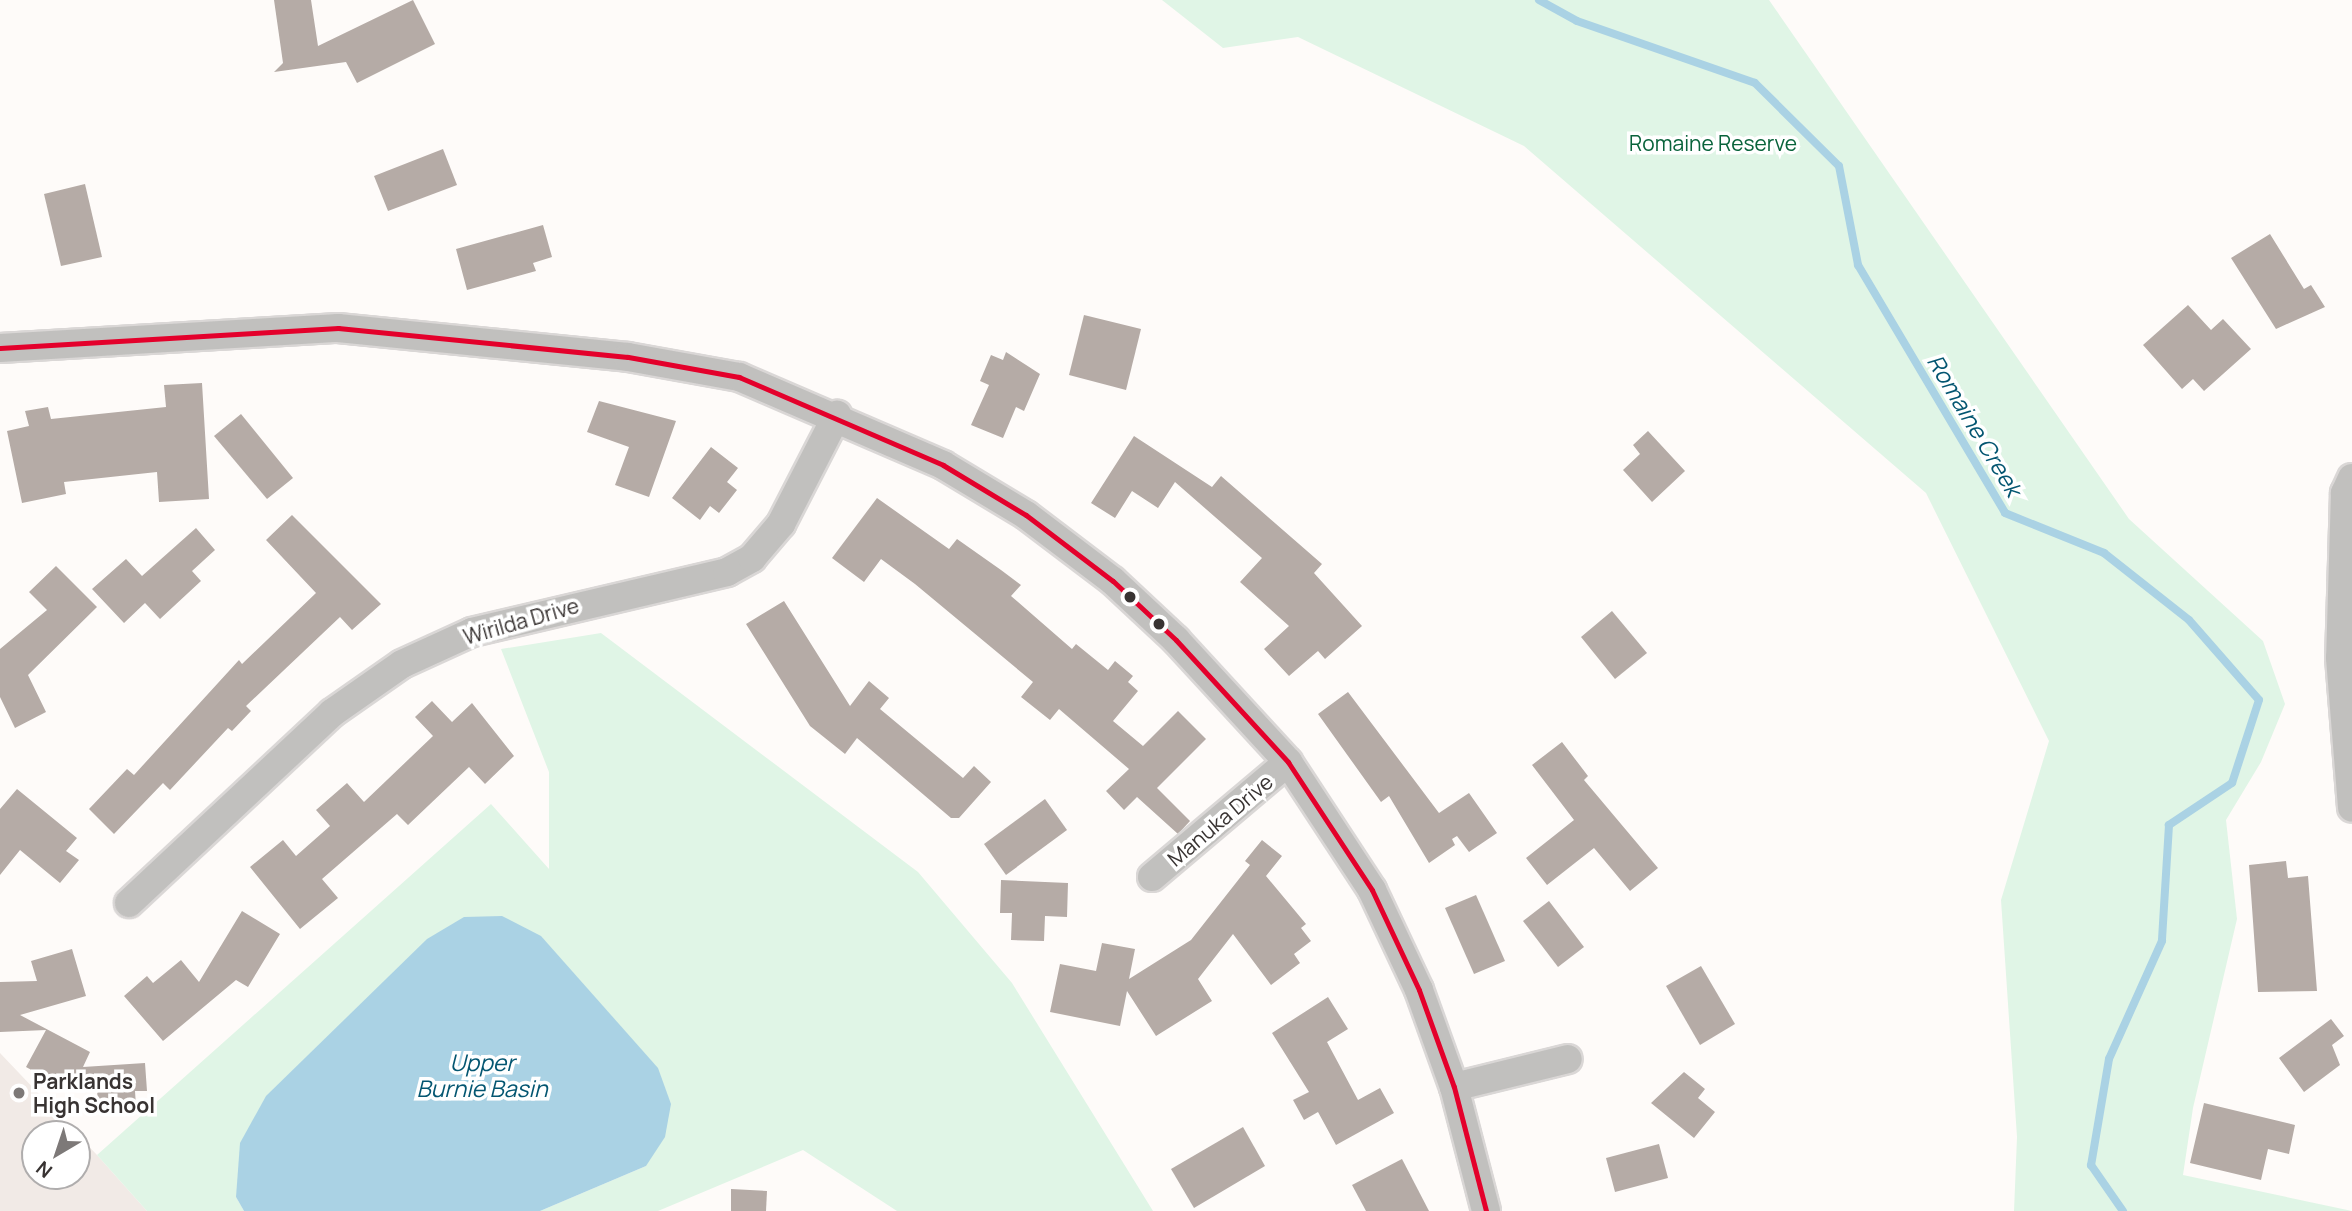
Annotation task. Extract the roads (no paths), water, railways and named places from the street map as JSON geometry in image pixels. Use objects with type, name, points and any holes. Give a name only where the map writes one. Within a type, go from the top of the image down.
[{"type":"street","name":"Manuka Drive","points":[[0,348],[243,330],[351,329],[677,366],[739,377],[837,415],[943,465],[1026,515],[1113,581],[1176,640],[1288,762],[1371,890],[1419,990],[1454,1087],[1486,1211]]},
{"type":"street","name":"Wirilda Drive","points":[[129,903],[332,713],[402,664],[472,632],[727,572],[752,558],[781,524],[837,415]]},
{"type":"street","points":[[2352,478],[2345,493],[2340,658],[2352,808]]},
{"type":"street","name":"Manuka Drive","points":[[1152,877],[1288,762]]},
{"type":"street","points":[[1454,1087],[1568,1059]]},
{"type":"water","name":"Upper Burnie Basin","points":[[502,916],[541,936],[658,1068],[671,1104],[665,1137],[646,1166],[540,1211],[244,1211],[236,1197],[240,1143],[266,1096],[427,939],[464,917]]},
{"type":"waterway","name":"Romaine Creek","points":[[1539,0],[1577,21],[1755,83],[1839,166],[1858,265],[2005,513],[2104,553],[2189,620],[2259,700],[2232,783],[2169,825],[2162,941],[2109,1059],[2091,1165],[2123,1211]]},
{"type":"place","name":"Parklands High School","points":[[19,1093]]},
{"type":"park label","name":"Romaine Reserve","points":[[1713,143]]}]
